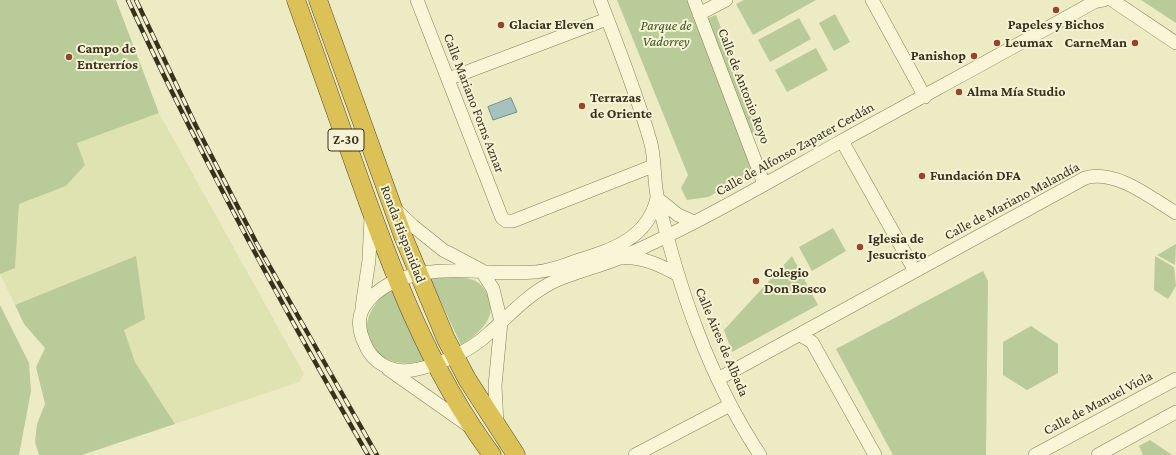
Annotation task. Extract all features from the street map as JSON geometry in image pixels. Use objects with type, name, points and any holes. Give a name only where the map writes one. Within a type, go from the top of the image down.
[{"type":"highway","name":"Ronda Hispanidad","points":[[296,0],[371,212],[397,280],[436,363],[471,428],[492,455]]},
{"type":"highway","name":"Ronda Hispanidad","points":[[318,0],[392,205],[419,274],[467,379],[516,455]]},
{"type":"street","name":"Calle Mariano Forns Aznar","points":[[417,0],[502,218],[506,221],[513,221],[653,166]]},
{"type":"street","name":"Calle Aires de Albada","points":[[600,0],[651,142],[657,198],[678,275],[693,320],[730,405],[760,455]]},
{"type":"street","name":"Calle de Antonio Royo","points":[[694,0],[764,184]]},
{"type":"street","points":[[699,14],[726,0]]},
{"type":"street","points":[[872,0],[925,97]]},
{"type":"street","name":"Calle de Alfonso Zapater Cerdán","points":[[386,367],[404,371],[412,370],[436,363],[455,355],[481,340],[527,298],[546,286],[618,259],[667,236],[925,97],[1094,2],[1104,0]]},
{"type":"street","points":[[1112,0],[1176,43]]},
{"type":"street","points":[[448,79],[607,19]]},
{"type":"street","points":[[842,141],[915,271]]},
{"type":"street","name":"Calle de Mariano Malandía","points":[[718,379],[1079,182],[1093,176],[1101,176],[1119,180],[1176,213]]},
{"type":"street","points":[[362,310],[375,293],[397,280],[419,274],[452,270],[481,270],[523,273],[541,272],[611,250],[629,240],[638,231],[654,210],[657,198],[678,215],[694,222]]},
{"type":"street","points":[[392,205],[413,226],[443,250],[481,270],[497,296],[501,322],[495,386],[497,426]]},
{"type":"street","points":[[371,212],[369,260],[360,324],[364,342],[371,356],[471,428]]},
{"type":"street","points":[[618,259],[628,258],[648,261],[678,275]]},
{"type":"street","points":[[800,335],[812,342],[875,455]]},
{"type":"street","name":"Calle de Manuel Viola","points":[[1035,455],[1176,379]]},
{"type":"street","points":[[635,455],[730,405]]},
{"type":"street","points":[[1098,455],[1176,412]]},
{"type":"green space","name":"Campo de Entrerríos","points":[[0,0],[116,0],[159,113],[77,143],[85,165],[66,186],[19,204],[15,268],[0,274]]},
{"type":"green space","name":"Parque de Vadorrey","points":[[617,0],[689,0],[755,172],[708,197],[687,200],[681,188],[688,175]]},
{"type":"green space","points":[[744,0],[816,0],[753,35],[736,4]]},
{"type":"green space","points":[[1141,0],[1176,0],[1176,23]]},
{"type":"green space","points":[[835,14],[850,42],[834,51],[819,23]]},
{"type":"green space","points":[[716,15],[761,131],[751,135],[706,19]]},
{"type":"green space","points":[[799,18],[811,39],[770,62],[758,40]]},
{"type":"green space","points":[[816,48],[828,70],[787,92],[775,70]]},
{"type":"green space","points":[[159,113],[304,374],[299,382],[175,424],[135,362],[124,330],[136,256],[15,305],[0,274],[18,229],[19,204],[66,186],[85,165],[77,143]]},
{"type":"green space","points":[[833,228],[846,251],[812,271],[799,247]]},
{"type":"green space","points":[[1176,244],[1175,265],[1157,255]]},
{"type":"green space","points":[[136,256],[145,319],[124,330],[135,362],[175,424],[82,455],[39,455],[35,442],[37,424],[45,404],[36,367],[45,348],[24,324],[15,305]]},
{"type":"green space","points":[[792,256],[818,305],[732,352],[724,330]]},
{"type":"green space","points":[[1155,256],[1174,267],[1176,286],[1168,299],[1154,290]]},
{"type":"green space","points":[[983,271],[988,281],[986,455],[893,455],[836,349]]},
{"type":"green space","points":[[439,276],[460,277],[475,281],[484,288],[490,300],[491,308],[486,323],[475,335],[461,345],[430,278]]},
{"type":"green space","points":[[393,289],[425,360],[407,363],[391,360],[379,353],[370,342],[367,330],[369,316],[378,302]]},
{"type":"green space","points":[[0,305],[29,363],[31,391],[19,455],[0,455]]},
{"type":"green space","points":[[1031,326],[1058,344],[1058,373],[1027,390],[1003,375],[1003,342]]},
{"type":"green space","points":[[1150,440],[1172,455],[1143,455],[1139,446]]},
{"type":"water","points":[[511,98],[517,112],[493,120],[488,107]]},
{"type":"railway","points":[[128,0],[184,116],[273,287],[368,455]]},
{"type":"railway","points":[[136,0],[196,126],[257,244],[377,455]]},
{"type":"place","name":"Papeles y Bichos","points":[[1056,10]]},
{"type":"place","name":"Glaciar Eleven","points":[[501,25]]},
{"type":"place","name":"Leumax","points":[[997,43]]},
{"type":"place","name":"CarneMan","points":[[1135,43]]},
{"type":"place","name":"Panishop","points":[[974,56]]},
{"type":"place","name":"Campo de Entrerríos","points":[[69,57]]},
{"type":"place","name":"Alma Mía Studio","points":[[959,92]]},
{"type":"place","name":"Terrazas de Oriente","points":[[582,106]]},
{"type":"place","name":"Fundación DFA","points":[[922,176]]},
{"type":"place","name":"Iglesia de Jesucristo","points":[[860,247]]},
{"type":"place","name":"Colegio Don Bosco","points":[[756,281]]}]
